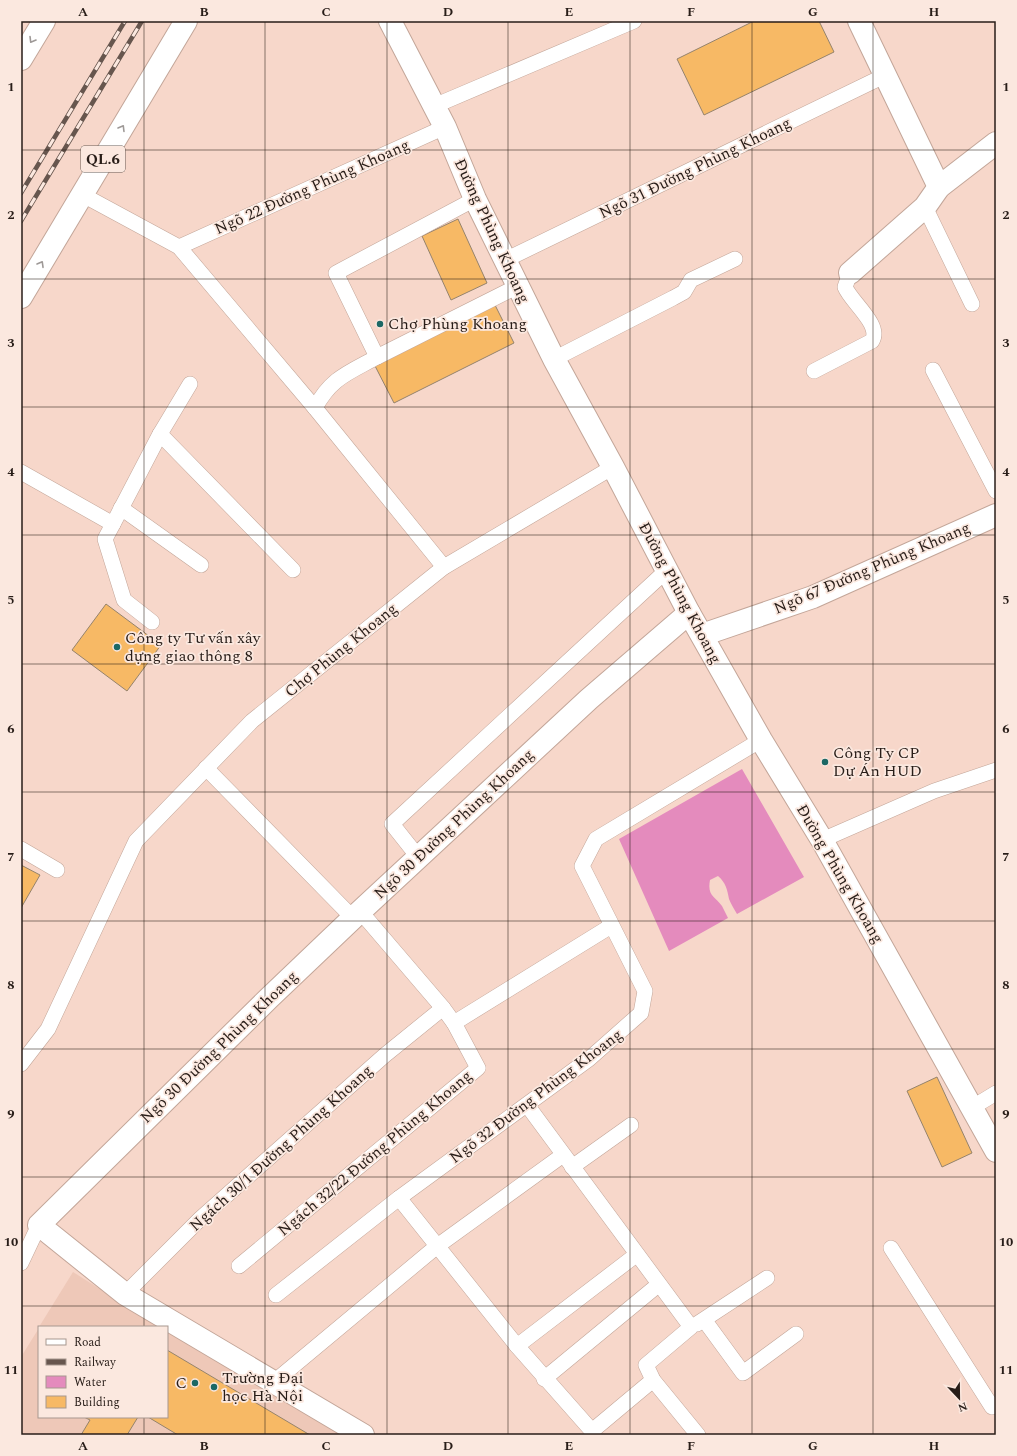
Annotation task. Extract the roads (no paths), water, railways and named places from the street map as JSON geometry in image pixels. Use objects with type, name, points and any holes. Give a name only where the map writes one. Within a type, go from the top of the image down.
[{"type":"main road","points":[[21,59],[44,21]]},
{"type":"main road","name":"QL.6","points":[[21,297],[186,21]]},
{"type":"main road","name":"Đường Phùng Khoang","points":[[390,21],[445,127],[475,199],[554,359],[613,467],[666,571],[761,740],[822,840],[973,1107],[996,1151]]},
{"type":"main road","points":[[859,21],[940,186]]},
{"type":"main road","points":[[850,273],[925,206],[940,186],[996,142]]},
{"type":"main road","name":"Ngõ 67 Đường Phùng Khoang","points":[[702,635],[813,597],[996,515]]},
{"type":"main road","name":"Ngõ 30 Đường Phùng Khoang","points":[[39,1225],[235,1031],[357,914],[589,699],[689,613]]},
{"type":"main road","points":[[39,1225],[125,1294],[363,1435]]},
{"type":"lane","points":[[434,106],[634,21]]},
{"type":"lane","name":"Ngõ 31 Đường Phùng Khoang","points":[[505,260],[886,75]]},
{"type":"lane","name":"Ngõ 22 Đường Phùng Khoang","points":[[179,247],[445,127]]},
{"type":"lane","points":[[82,194],[179,247],[316,408],[444,567]]},
{"type":"lane","points":[[377,357],[336,273],[475,199]]},
{"type":"lane","points":[[925,206],[972,304]]},
{"type":"lane","points":[[554,359],[684,292],[691,280],[735,259]]},
{"type":"lane","points":[[814,371],[872,342],[875,337],[870,321],[847,293],[845,287],[850,273]]},
{"type":"lane","points":[[316,408],[324,393],[339,378],[377,357],[518,286]]},
{"type":"lane","points":[[933,370],[996,491]]},
{"type":"lane","points":[[152,622],[124,600],[105,539],[160,434],[190,384]]},
{"type":"lane","points":[[160,434],[292,570]]},
{"type":"lane","name":"Chợ Phùng Khoang","points":[[21,1064],[48,1029],[136,841],[252,721],[444,567],[613,467]]},
{"type":"lane","points":[[21,472],[113,524]]},
{"type":"lane","points":[[121,508],[201,565]]},
{"type":"lane","points":[[419,858],[392,824],[666,571]]},
{"type":"lane","name":"Ngõ 32 Đường Phùng Khoang","points":[[276,1295],[399,1198],[590,1059],[641,1013],[645,991],[582,866],[596,839],[761,740]]},
{"type":"lane","points":[[206,768],[357,914],[443,1008],[454,1023],[611,926]]},
{"type":"lane","points":[[822,840],[934,791],[996,770]]},
{"type":"lane","points":[[21,848],[57,870]]},
{"type":"lane","name":"Ngách 30/1 Đường Phùng Khoang","points":[[125,1294],[201,1218],[385,1055],[443,1008]]},
{"type":"lane","name":"Ngách 32/22 Đường Phùng Khoang","points":[[239,1266],[478,1068],[454,1023]]},
{"type":"lane","points":[[973,1107],[996,1093]]},
{"type":"lane","points":[[527,1104],[636,1255],[691,1328]]},
{"type":"lane","points":[[572,1167],[632,1125]]},
{"type":"lane","points":[[274,1382],[436,1247],[563,1155]]},
{"type":"lane","points":[[399,1198],[436,1247],[517,1346],[592,1431],[654,1380]]},
{"type":"lane","points":[[21,1237],[39,1225]]},
{"type":"lane","points":[[21,1263],[39,1225]]},
{"type":"lane","points":[[891,1248],[992,1407],[996,1404]]},
{"type":"lane","points":[[517,1346],[636,1255]]},
{"type":"lane","points":[[698,1435],[654,1380],[646,1365],[691,1328],[705,1321],[767,1278]]},
{"type":"lane","points":[[544,1378],[658,1285]]},
{"type":"lane","points":[[705,1321],[743,1373],[796,1334]]},
{"type":"water","points":[[742,769],[804,877],[737,914],[730,901],[723,881],[718,876],[710,880],[709,885],[711,893],[722,906],[728,918],[669,951],[619,839]]},
{"type":"railway","points":[[21,193],[125,21]]},
{"type":"railway","points":[[21,221],[142,21]]},
{"type":"place","name":"Chợ Phùng Khoang","points":[[380,324]]},
{"type":"place","name":"Công ty Tư vấn xây dựng giao thông 8","points":[[117,647]]},
{"type":"place","name":"Công Ty CP Dự Án HUD","points":[[825,762]]},
{"type":"place","name":"C","points":[[195,1383]]},
{"type":"place","name":"Trường Đại học Hà Nội","points":[[214,1387]]}]
